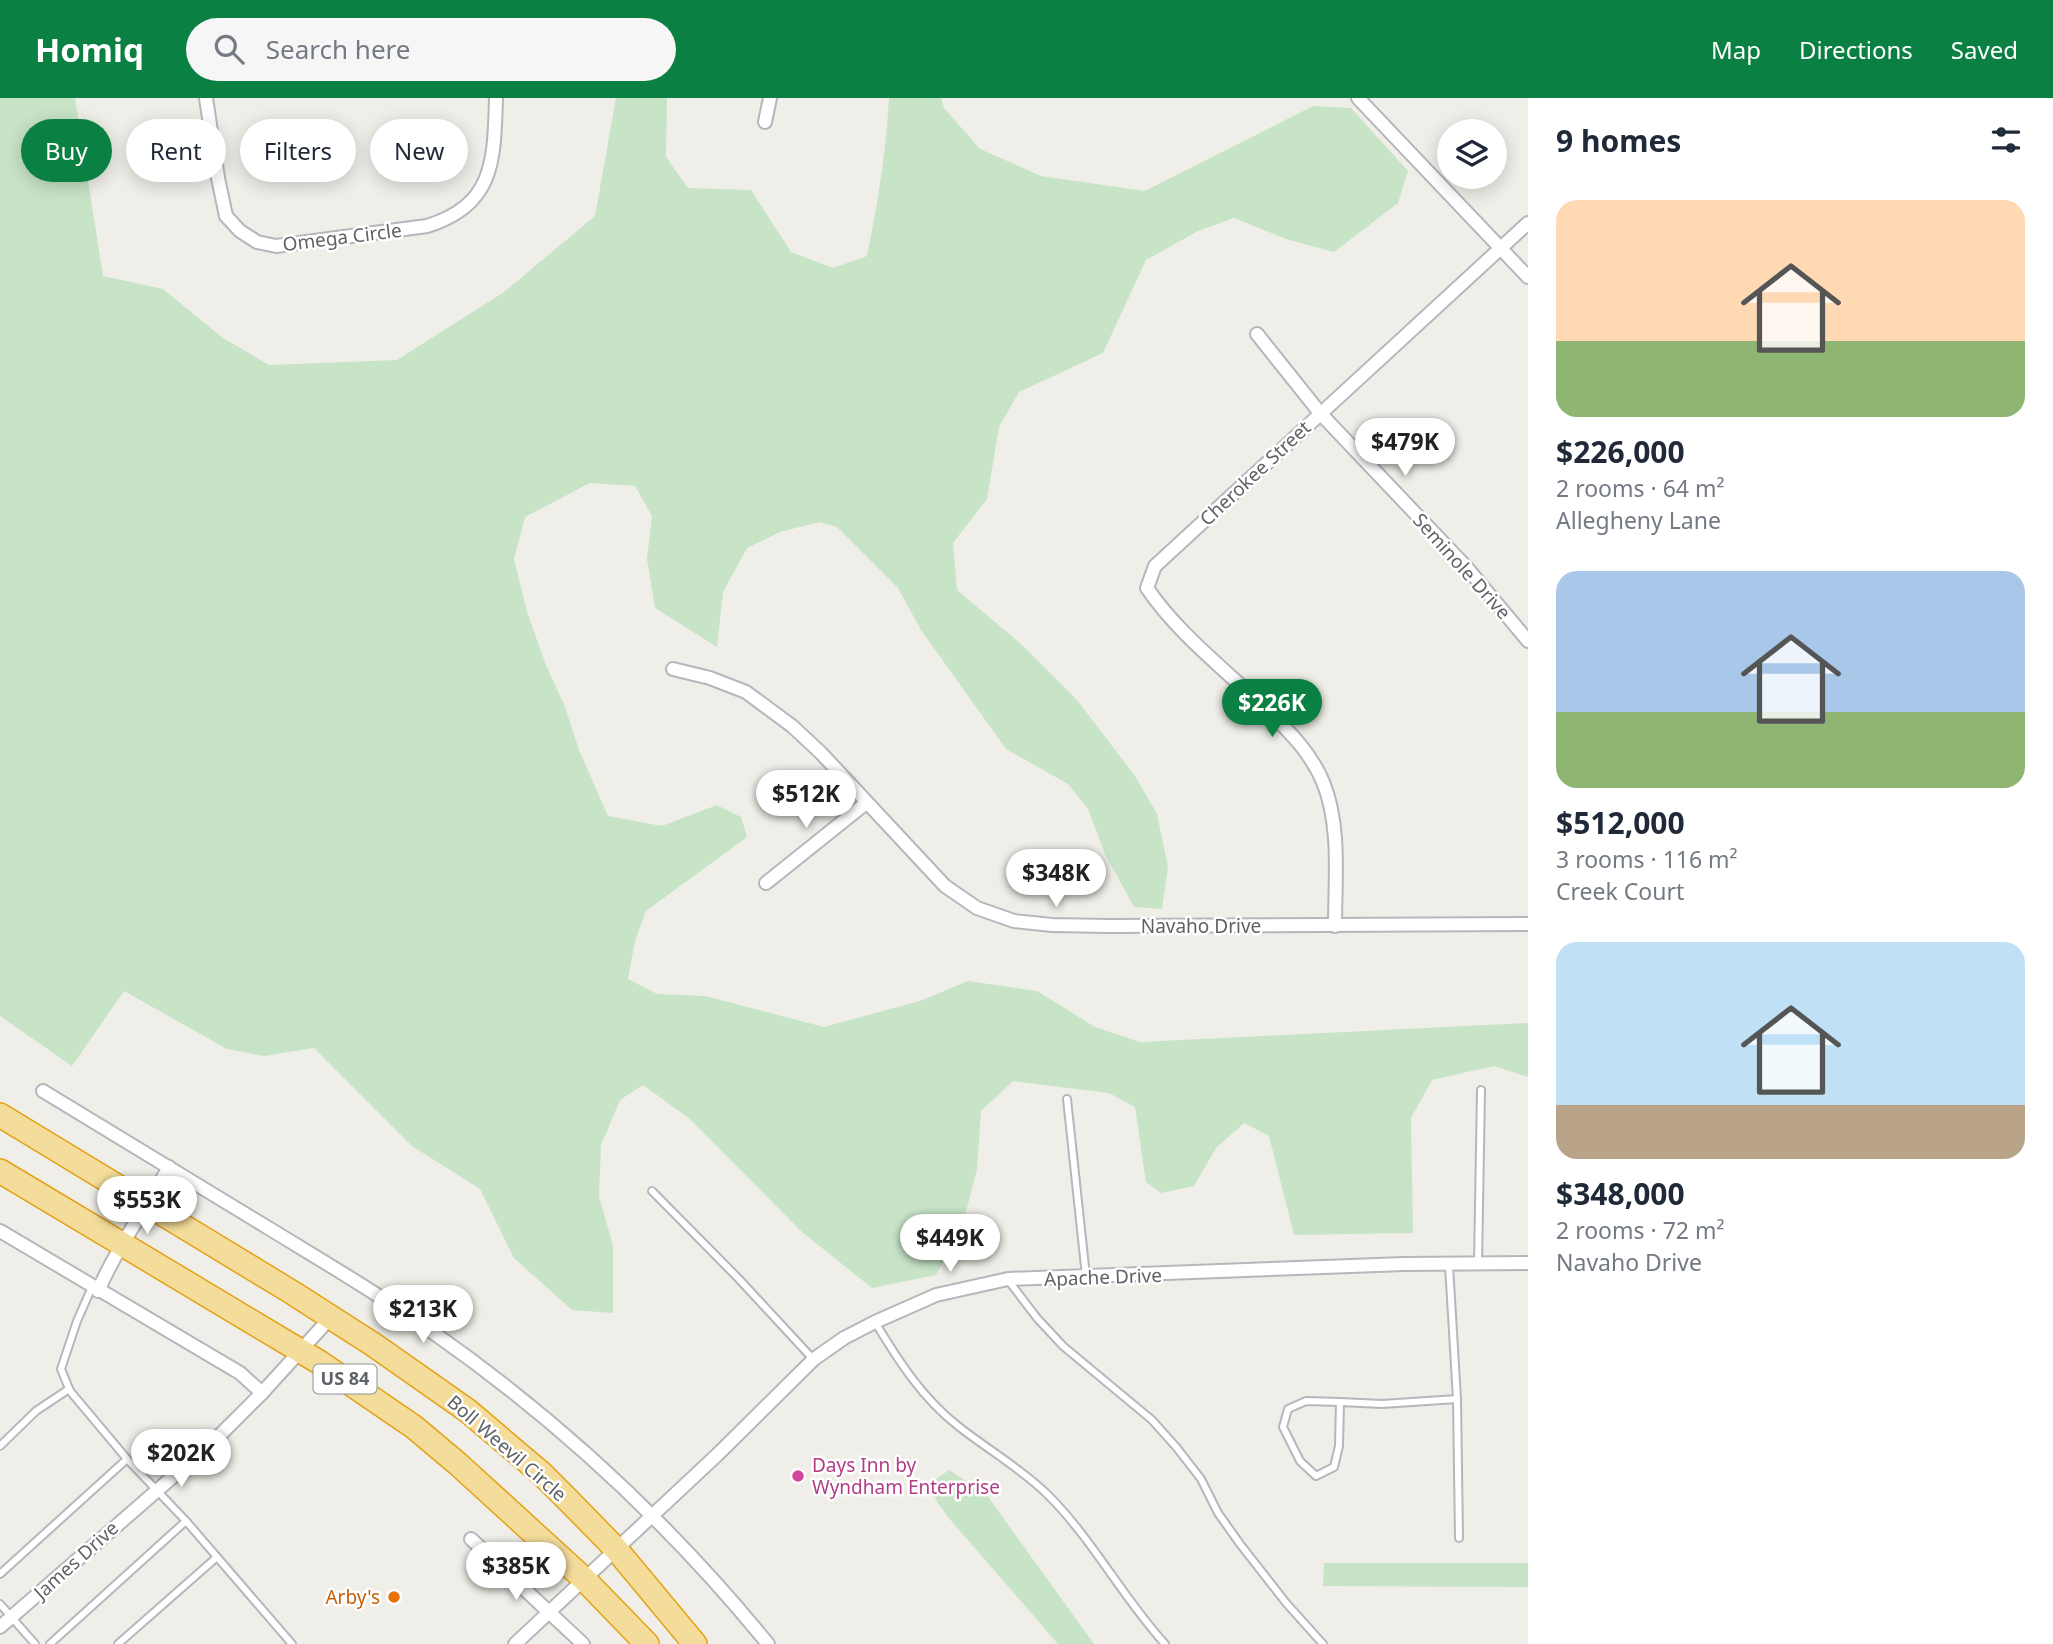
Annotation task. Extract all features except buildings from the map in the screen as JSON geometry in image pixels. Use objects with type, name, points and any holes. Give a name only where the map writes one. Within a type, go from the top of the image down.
[{"type":"highway","name":"Boll Weevil Circle","points":[[0,1115],[331,1317],[483,1423],[541,1473],[616,1549],[695,1644]]},
{"type":"highway","name":"US 84","points":[[0,1171],[368,1393],[458,1464],[584,1579],[647,1644]]},
{"type":"street","name":"Omega Circle","points":[[206,98],[226,216],[240,231],[257,242],[276,246],[427,226],[445,221],[462,211],[476,197],[487,180],[492,160],[496,98]]},
{"type":"street","points":[[765,122],[770,98]]},
{"type":"street","points":[[1358,98],[1528,277]]},
{"type":"street","name":"Cherokee Street","points":[[1335,926],[1333,821],[1324,784],[1315,766],[1305,750],[1279,722],[1170,618],[1147,588],[1155,566],[1528,223]]},
{"type":"street","name":"Seminole Drive","points":[[1256,334],[1320,413],[1468,569],[1528,642]]},
{"type":"street","name":"Navaho Drive","points":[[673,669],[710,678],[746,692],[802,735],[945,887],[977,908],[1014,921],[1108,926],[1528,924]]},
{"type":"street","points":[[766,883],[866,803]]},
{"type":"street","points":[[43,1091],[369,1289],[433,1332],[524,1402],[653,1515],[717,1583],[768,1644]]},
{"type":"street","points":[[95,1289],[169,1167]]},
{"type":"street","points":[[0,1231],[240,1373],[262,1393]]},
{"type":"street","name":"Apache Drive","points":[[515,1644],[814,1359],[844,1338],[936,1295],[1008,1279],[1404,1264],[1528,1263]]},
{"type":"street","name":"James Drive","points":[[0,1627],[169,1477],[214,1441],[331,1317]]},
{"type":"street","points":[[471,1539],[583,1644]]},
{"type":"lane","points":[[1478,1265],[1481,1090]]},
{"type":"lane","points":[[1067,1099],[1086,1278]]},
{"type":"lane","points":[[652,1191],[814,1359]]},
{"type":"lane","points":[[1449,1265],[1457,1399],[1459,1538]]},
{"type":"lane","points":[[1008,1279],[1037,1318],[1063,1346],[1152,1420],[1177,1448],[1201,1479],[1218,1513],[1240,1544],[1287,1604],[1323,1644]]},
{"type":"lane","points":[[95,1289],[77,1321],[61,1370],[69,1389],[127,1459],[186,1521],[292,1644]]},
{"type":"lane","points":[[875,1322],[905,1370],[930,1399],[957,1425],[1020,1470],[1048,1495],[1165,1644]]},
{"type":"lane","points":[[0,1446],[36,1411],[69,1389]]},
{"type":"lane","points":[[1340,1402],[1339,1446],[1334,1467],[1316,1476],[1300,1461],[1283,1427],[1288,1409],[1306,1401],[1340,1402],[1382,1404],[1457,1399]]},
{"type":"lane","points":[[0,1574],[127,1459]]},
{"type":"lane","points":[[50,1644],[186,1521]]},
{"type":"lane","points":[[118,1644],[217,1557]]},
{"type":"lane","points":[[0,1604],[35,1644]]},
{"type":"green space","points":[[0,98],[75,98],[78,119],[21,119],[21,182],[88,182],[103,276],[163,289],[223,338],[269,365],[397,360],[504,292],[595,216],[616,98],[667,98],[666,157],[688,188],[751,190],[791,252],[833,268],[867,256],[881,177],[889,98],[941,98],[944,108],[980,149],[1041,176],[1145,191],[1313,106],[1351,108],[1408,171],[1398,203],[1334,252],[1286,239],[1234,218],[1198,231],[1146,260],[1103,353],[1019,392],[999,427],[987,499],[953,543],[957,590],[1021,644],[1077,700],[1135,776],[1157,814],[1168,867],[1162,909],[1134,907],[1105,854],[1088,809],[1068,784],[1006,749],[921,630],[898,588],[837,527],[819,522],[780,532],[747,548],[723,592],[717,647],[655,608],[647,559],[652,516],[635,486],[590,483],[525,517],[514,559],[527,612],[546,665],[608,816],[662,826],[717,805],[741,817],[747,837],[646,911],[635,941],[628,979],[657,994],[705,996],[824,1027],[920,1001],[968,981],[1037,991],[1095,1027],[1140,1042],[1528,1023],[1528,1077],[1494,1066],[1432,1080],[1411,1118],[1413,1233],[1294,1235],[1269,1136],[1244,1123],[1216,1148],[1194,1186],[1161,1193],[1146,1182],[1135,1107],[1109,1093],[1013,1081],[981,1111],[977,1169],[961,1231],[936,1275],[872,1288],[802,1232],[690,1119],[643,1085],[620,1100],[601,1145],[599,1197],[613,1245],[613,1313],[572,1310],[514,1258],[480,1189],[412,1146],[314,1048],[264,1056],[227,1049],[124,991],[72,1066],[0,1016]]},
{"type":"green space","points":[[949,1470],[986,1494],[1094,1644],[1058,1644],[947,1516],[927,1486]]},
{"type":"green space","points":[[1324,1563],[1528,1563],[1528,1587],[1323,1586]]},
{"type":"place","name":"Days Inn by Wyndham Enterprise","points":[[798,1476]]},
{"type":"place","name":"Arby's","points":[[394,1597]]}]
